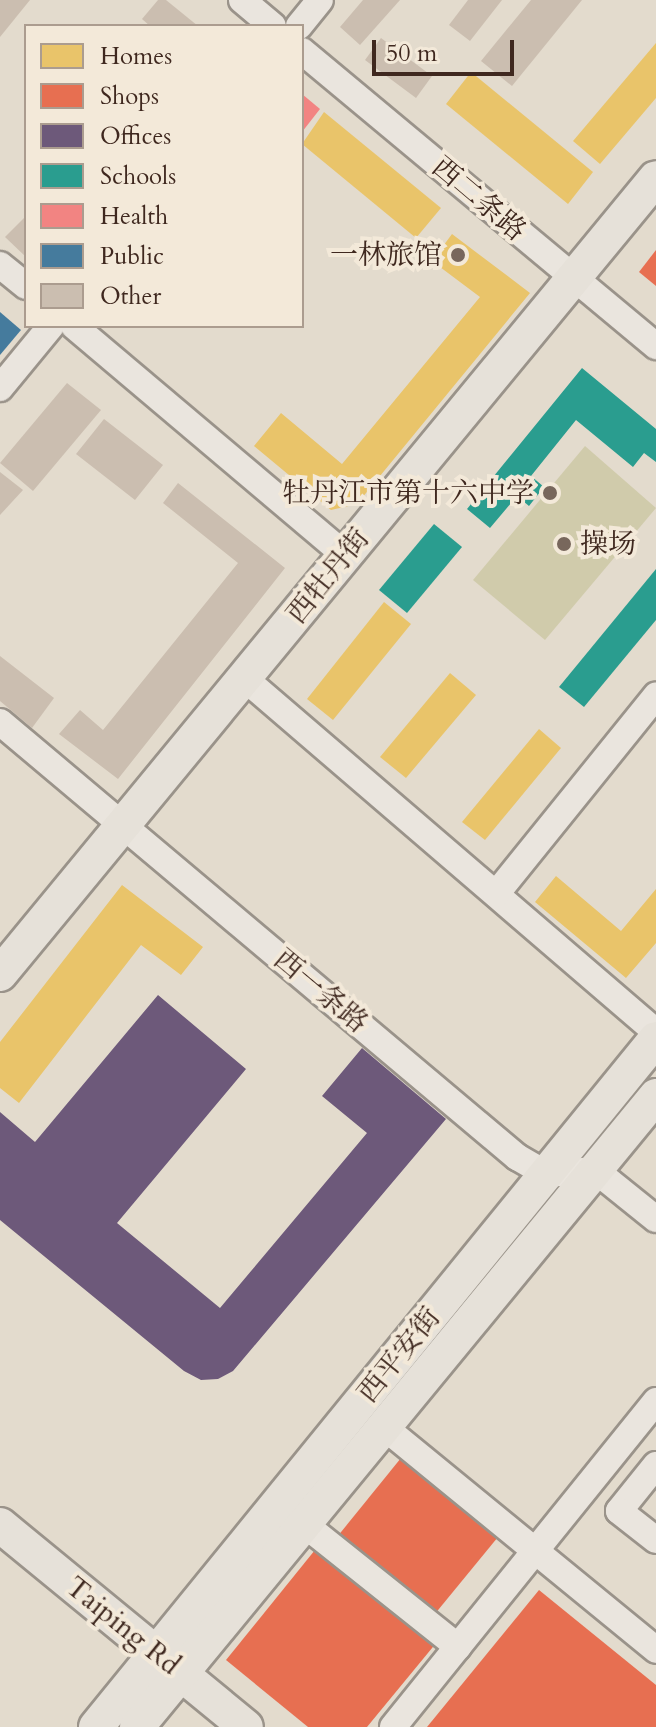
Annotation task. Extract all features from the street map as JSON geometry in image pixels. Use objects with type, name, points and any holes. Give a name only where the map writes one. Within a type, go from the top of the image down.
[{"type":"main road","name":"西牡丹街","points":[[0,974],[656,178]]},
{"type":"main road","name":"西平安街","points":[[164,1674],[547,1174],[656,1039]]},
{"type":"main road","name":"西平安街","points":[[164,1674],[304,1524],[656,1096]]},
{"type":"main road","name":"Taiping Rd","points":[[0,1525],[164,1674],[210,1727]]},
{"type":"main road","name":"Taiping Rd","points":[[0,1551],[164,1674],[246,1727]]},
{"type":"main road","points":[[96,1727],[164,1674]]},
{"type":"main road","points":[[137,1727],[164,1674]]},
{"type":"street","points":[[242,0],[271,24]]},
{"type":"street","points":[[301,24],[320,0]]},
{"type":"street","name":"西二条路","points":[[304,53],[656,346]]},
{"type":"street","points":[[0,265],[24,284]]},
{"type":"street","points":[[0,388],[49,328]]},
{"type":"street","points":[[76,328],[345,555]]},
{"type":"street","points":[[244,678],[656,1032]]},
{"type":"street","points":[[496,894],[656,696]]},
{"type":"street","name":"西一条路","points":[[0,722],[517,1157],[547,1174]]},
{"type":"street","points":[[547,1174],[595,1170],[656,1219]]},
{"type":"street","points":[[393,1727],[652,1413]]},
{"type":"street","points":[[384,1427],[656,1650]]},
{"type":"street","points":[[656,1465],[619,1511],[656,1540]]},
{"type":"street","points":[[304,1524],[458,1647]]},
{"type":"shaded area","name":"操场","points":[[585,446],[656,508],[545,640],[473,580]]},
{"type":"building: Homes","points":[[656,43],[656,98],[600,164],[573,141]]},
{"type":"building: Homes","points":[[471,72],[593,172],[568,204],[446,104]]},
{"type":"building: Homes","points":[[324,112],[441,208],[416,238],[304,146]]},
{"type":"building: Homes","points":[[452,234],[530,293],[357,504],[331,510],[254,446],[281,413],[342,464],[480,297],[432,261]]},
{"type":"building: Homes","points":[[384,602],[411,624],[333,720],[307,699]]},
{"type":"building: Homes","points":[[450,673],[476,695],[406,778],[380,757]]},
{"type":"building: Homes","points":[[539,729],[561,748],[485,840],[462,822]]},
{"type":"building: Homes","points":[[556,876],[621,931],[656,889],[656,943],[626,978],[535,902]]},
{"type":"building: Homes","points":[[122,885],[203,947],[181,975],[141,945],[19,1103],[0,1088],[0,1042]]},
{"type":"building: Shops","points":[[656,250],[656,286],[639,272]]},
{"type":"building: Shops","points":[[401,1458],[498,1537],[434,1615],[337,1537]]},
{"type":"building: Shops","points":[[319,1545],[437,1642],[367,1727],[308,1727],[226,1660]]},
{"type":"building: Shops","points":[[539,1590],[656,1685],[656,1727],[427,1727]]},
{"type":"building: Offices","points":[[158,995],[246,1069],[117,1223],[220,1308],[367,1133],[322,1096],[362,1048],[446,1119],[233,1371],[218,1379],[201,1380],[184,1371],[0,1220],[0,1112],[35,1142]]},
{"type":"building: Schools","points":[[582,368],[656,429],[656,462],[644,453],[633,467],[576,420],[531,476],[544,487],[529,506],[517,496],[490,528],[467,509]]},
{"type":"building: Schools","points":[[434,524],[462,547],[407,613],[379,590]]},
{"type":"building: Schools","points":[[656,569],[656,620],[584,707],[559,687]]},
{"type":"building: Health","points":[[304,96],[320,109],[304,129]]},
{"type":"building: Public","points":[[0,312],[21,330],[0,355]]},
{"type":"building: Other","points":[[0,0],[30,0],[0,37]]},
{"type":"building: Other","points":[[158,0],[166,0],[196,24],[148,24],[142,19]]},
{"type":"building: Other","points":[[363,0],[400,0],[360,45],[340,27]]},
{"type":"building: Other","points":[[468,0],[502,0],[470,41],[449,25]]},
{"type":"building: Other","points":[[531,0],[582,0],[512,86],[481,61]]},
{"type":"building: Other","points":[[381,38],[432,76],[416,98],[365,60]]},
{"type":"building: Other","points":[[24,218],[24,255],[5,237]]},
{"type":"building: Other","points":[[67,383],[101,410],[33,491],[0,463]]},
{"type":"building: Other","points":[[104,419],[163,465],[135,500],[76,454]]},
{"type":"building: Other","points":[[0,472],[23,490],[0,515]]},
{"type":"building: Other","points":[[178,483],[285,568],[118,779],[59,734],[80,710],[103,730],[238,563],[163,503]]},
{"type":"building: Other","points":[[0,656],[54,698],[32,728],[0,701]]},
{"type":"place","name":"一林旅馆","points":[[458,255]]},
{"type":"place","name":"牡丹江市第十六中学","points":[[550,493]]},
{"type":"place","name":"操场","points":[[564,544]]}]
